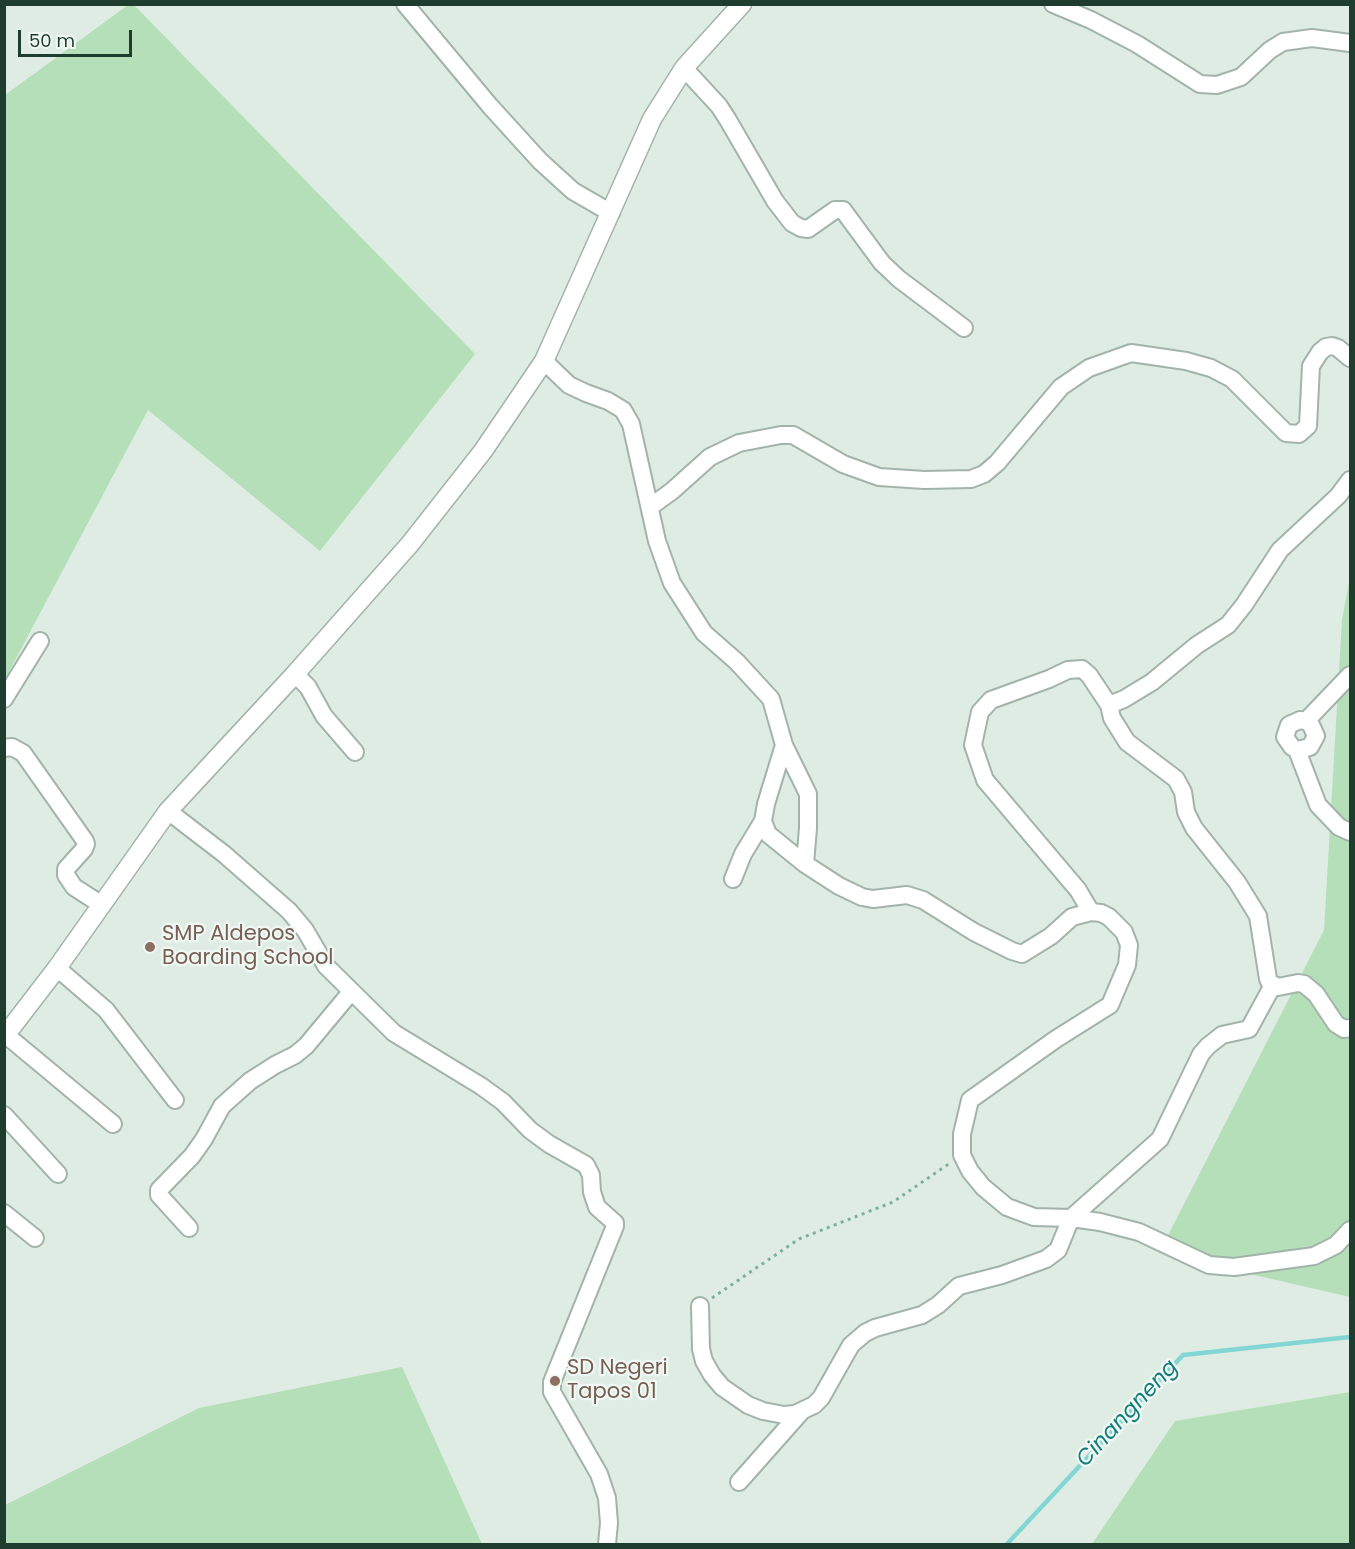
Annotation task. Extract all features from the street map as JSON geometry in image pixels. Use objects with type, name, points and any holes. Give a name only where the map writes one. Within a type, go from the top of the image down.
[{"type":"street","points":[[405,4],[540,161],[573,192],[610,213]]},
{"type":"street","points":[[113,1124],[5,1036],[57,968],[168,811],[295,674],[410,544],[483,451],[544,361],[652,119],[684,68],[742,4]]},
{"type":"street","points":[[1053,4],[1091,20],[1137,44],[1200,84],[1217,85],[1241,77],[1270,50],[1283,42],[1312,38],[1350,43]]},
{"type":"street","points":[[684,68],[728,120],[775,201],[792,223],[808,229],[835,210],[843,210],[882,263],[899,279],[964,328]]},
{"type":"street","points":[[650,507],[711,457],[739,443],[781,435],[793,435],[843,464],[879,477],[971,480],[984,474],[997,463],[1061,387],[1089,368],[1131,353],[1186,361],[1211,368],[1232,379],[1286,433],[1299,434],[1308,426],[1311,366],[1326,347],[1338,348],[1350,358]]},
{"type":"street","points":[[544,361],[569,385],[608,401],[623,410],[631,424],[657,541],[672,583],[704,633],[737,662],[771,699],[784,745],[808,794],[805,864]]},
{"type":"street","points":[[1109,705],[1152,682],[1197,645],[1228,625],[1280,550],[1338,496],[1350,480]]},
{"type":"street","points":[[4,699],[40,642]]},
{"type":"street","points":[[1091,912],[1078,890],[985,780],[973,745],[980,712],[991,700],[1068,670],[1082,669],[1089,675],[1109,705],[1112,718],[1127,742],[1176,779],[1183,792],[1186,812],[1194,828],[1237,882],[1258,916],[1268,979],[1273,985]]},
{"type":"street","points":[[295,674],[308,687],[324,716],[355,752]]},
{"type":"street","points":[[1350,675],[1306,721],[1311,725],[1316,736],[1310,747],[1297,750],[1318,805],[1339,827],[1350,832]]},
{"type":"street","points":[[733,879],[743,854],[763,821],[784,745]]},
{"type":"street","points":[[4,748],[12,747],[23,753],[85,841],[84,849],[66,869],[66,875],[74,887],[102,905]]},
{"type":"street","points":[[168,811],[224,854],[289,910],[305,930],[326,966],[394,1033],[481,1086],[503,1102],[530,1130],[586,1166],[591,1175],[592,1192],[597,1207],[615,1223],[552,1382],[552,1392],[599,1474],[607,1498],[609,1523],[607,1545]]},
{"type":"street","points":[[763,821],[768,834],[805,864],[839,886],[862,897],[907,895],[923,900],[974,932],[1012,951],[1022,954],[1051,936],[1072,918],[1091,912],[1109,916],[1124,932],[1129,945],[1128,965],[1110,1005],[1056,1039],[970,1100],[962,1134],[962,1155],[982,1187],[1007,1207],[1034,1217],[1100,1222],[1139,1232],[1209,1265],[1234,1267],[1314,1256],[1336,1245],[1350,1230]]},
{"type":"street","points":[[57,968],[106,1010],[175,1101]]},
{"type":"street","points":[[1273,985],[1304,984],[1316,994],[1336,1024],[1344,1029],[1350,1028]]},
{"type":"street","points":[[700,1306],[701,1349],[708,1368],[722,1387],[748,1405],[763,1411],[784,1415],[801,1412],[814,1405],[821,1398],[851,1345],[865,1333],[922,1315],[938,1305],[959,1286],[1002,1275],[1046,1259],[1058,1250],[1071,1218],[1160,1139],[1201,1054],[1222,1035],[1249,1029],[1273,985]]},
{"type":"street","points":[[189,1228],[159,1195],[159,1190],[192,1156],[222,1106],[250,1082],[306,1046],[351,992]]},
{"type":"street","points":[[4,1115],[58,1174]]},
{"type":"street","points":[[4,1213],[35,1238]]},
{"type":"street","points":[[739,1482],[801,1412]]},
{"type":"path","points":[[700,1306],[799,1239],[893,1202],[962,1155]]},
{"type":"green space","points":[[128,5],[134,5],[475,354],[320,551],[148,410],[5,679],[5,95]]},
{"type":"green space","points":[[1350,577],[1350,1297],[1159,1253],[1324,930],[1342,620]]},
{"type":"green space","points":[[402,1367],[482,1544],[5,1544],[5,1505],[199,1408]]},
{"type":"green space","points":[[1350,1392],[1350,1544],[1092,1544],[1175,1421]]},
{"type":"waterway","name":"Cinangneng","points":[[1007,1544],[1183,1355],[1350,1337]]},
{"type":"place","name":"SMP Aldepos Boarding School","points":[[150,947]]},
{"type":"place","name":"SD Negeri Tapos 01","points":[[555,1381]]}]
